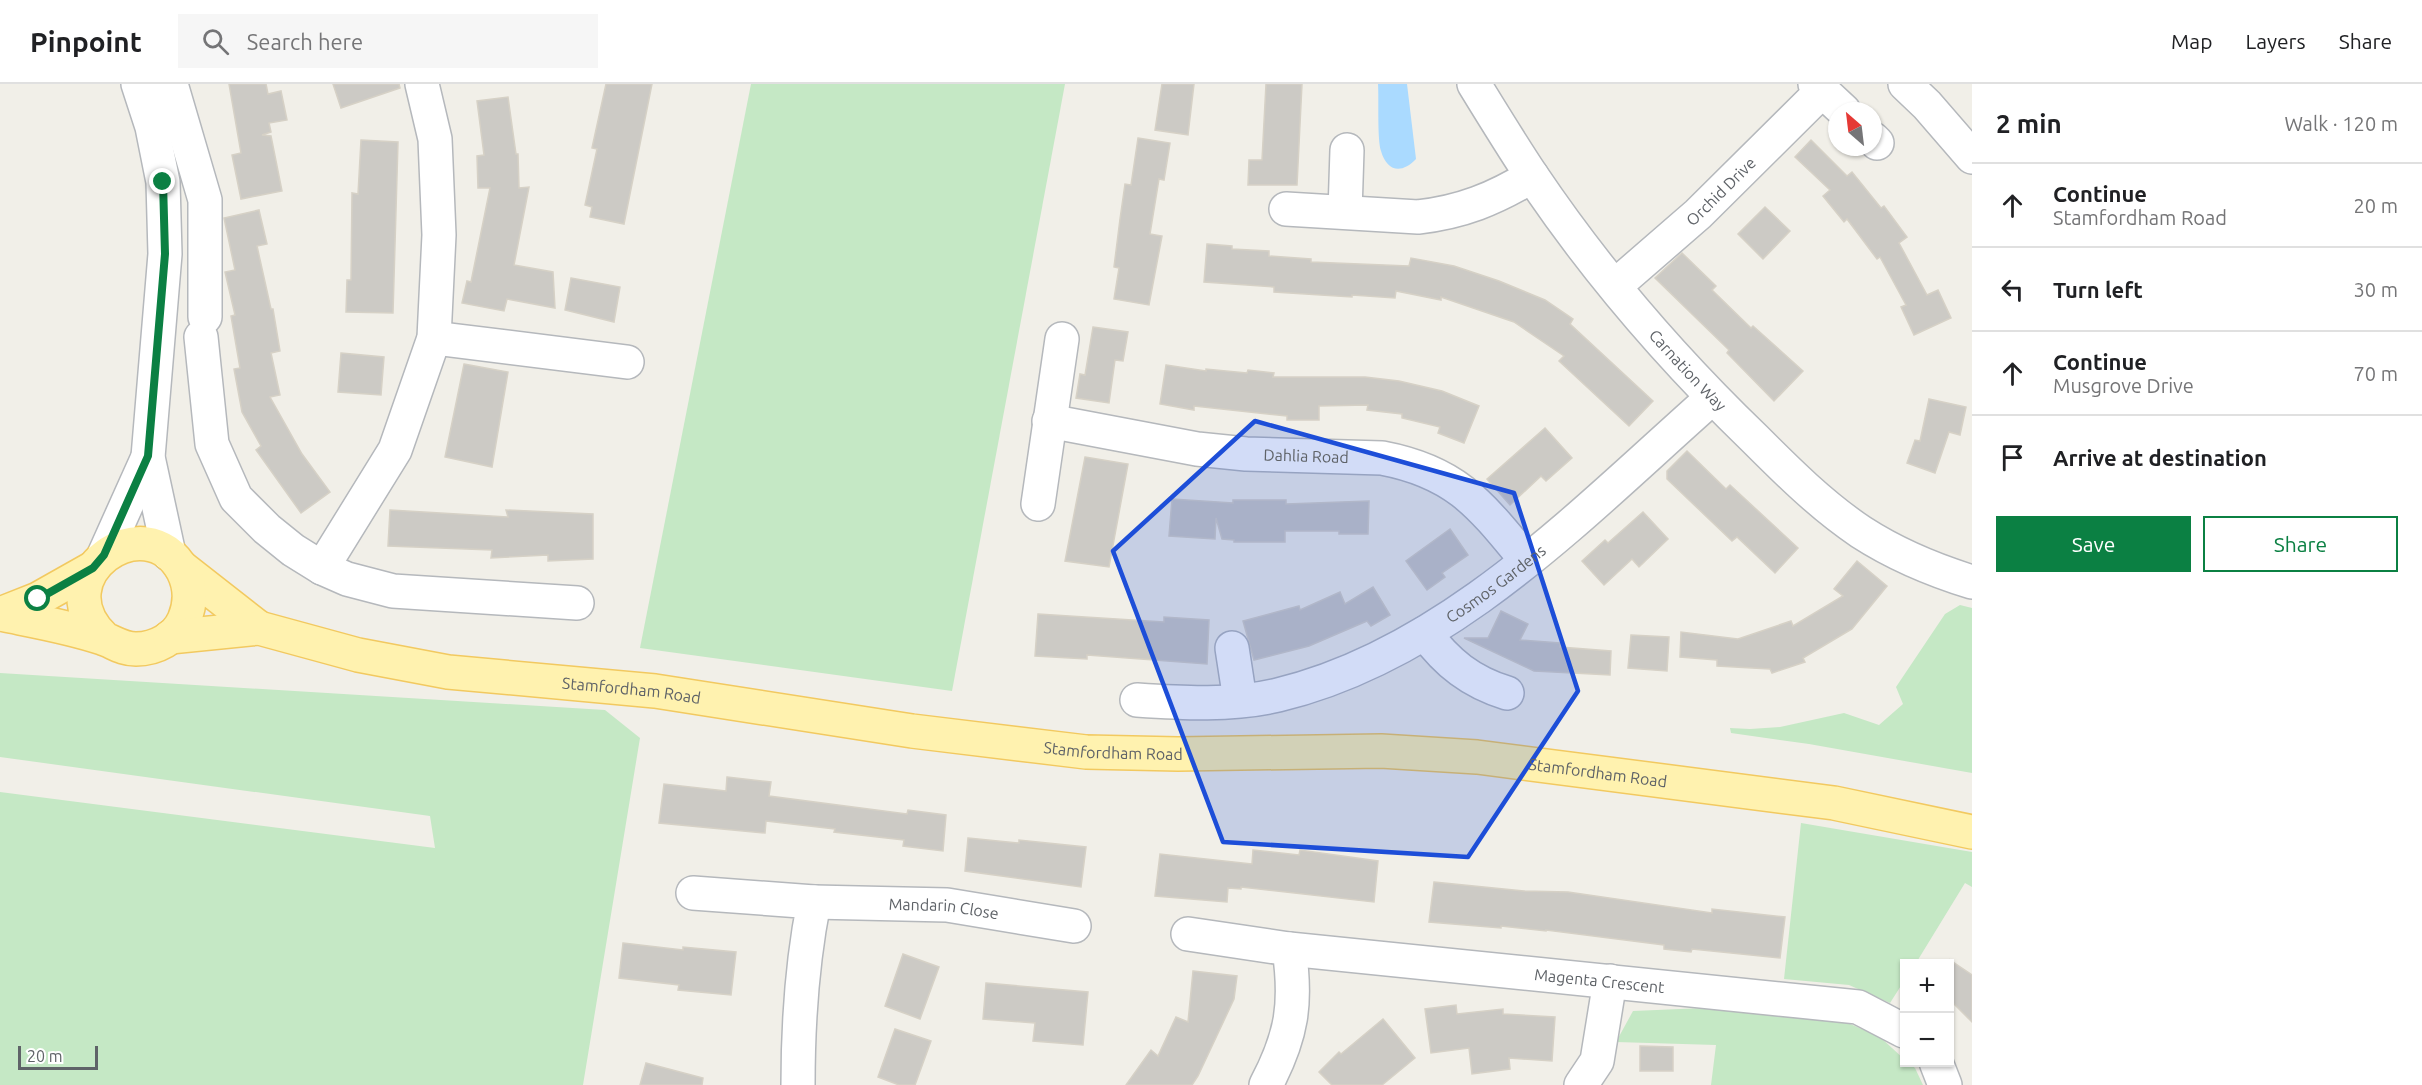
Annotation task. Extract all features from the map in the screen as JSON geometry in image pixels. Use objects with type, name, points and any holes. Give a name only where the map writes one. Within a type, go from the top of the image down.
[{"type":"main road","name":"Stamfordham Road","points":[[259,628],[175,561],[153,547],[136,544],[119,547],[38,599],[0,614],[104,638],[120,647],[137,649],[155,646],[170,637],[259,628],[358,656],[448,672],[645,690],[912,731],[1038,747],[1130,754],[1381,751],[1467,756],[1834,803],[1972,832]]},
{"type":"main road","points":[[98,561],[84,592],[85,609],[92,625],[104,638]]},
{"type":"main road","points":[[170,637],[182,624],[190,600],[188,582],[175,561]]},
{"type":"street","points":[[138,84],[158,153],[163,182],[166,234],[148,456],[175,561]]},
{"type":"street","points":[[171,84],[205,200],[203,327],[212,444],[236,498],[267,529],[293,550],[322,568],[347,579],[393,591],[577,603]]},
{"type":"street","points":[[322,568],[395,450],[434,338],[439,235],[435,139],[422,84]]},
{"type":"street","name":"Carnation Way","points":[[1474,84],[1532,176],[1615,286],[1712,398],[1818,500],[1848,523],[1889,549],[1916,562],[1972,582]]},
{"type":"street","points":[[1905,84],[1927,105],[1972,157]]},
{"type":"street","name":"Orchid Drive","points":[[1615,286],[1698,214],[1827,95]]},
{"type":"street","points":[[1345,212],[1347,150]]},
{"type":"street","points":[[1286,209],[1418,217],[1434,215],[1477,205],[1503,194],[1532,176]]},
{"type":"street","points":[[434,338],[627,362]]},
{"type":"street","points":[[1038,504],[1062,339]]},
{"type":"street","name":"Cosmos Gardens","points":[[1137,700],[1180,702],[1275,696],[1349,672],[1425,633],[1458,612],[1526,560],[1712,398]]},
{"type":"street","name":"Dahlia Road","points":[[1049,421],[1197,449],[1246,454],[1382,458],[1404,462],[1424,468],[1441,477],[1474,501],[1526,560]]},
{"type":"street","points":[[98,561],[148,456]]},
{"type":"street","points":[[1425,633],[1437,650],[1462,673],[1489,688],[1507,693]]},
{"type":"street","points":[[1232,648],[1240,700]]},
{"type":"street","name":"Mandarin Close","points":[[693,893],[814,902],[947,906],[1074,926]]},
{"type":"street","points":[[798,1085],[798,1029],[806,941],[814,902]]},
{"type":"street","name":"Magenta Crescent","points":[[1188,934],[1289,949],[1858,1007],[1900,1028]]},
{"type":"street","points":[[1266,1085],[1281,1056],[1290,1022],[1294,983],[1289,949]]},
{"type":"street","points":[[1581,1085],[1597,1061],[1610,981]]},
{"type":"street","points":[[1938,1067],[1945,1085]]},
{"type":"highlighted area","points":[[1255,421],[1514,493],[1578,691],[1468,857],[1223,842],[1113,551]]},
{"type":"green space","points":[[751,84],[1065,84],[952,691],[640,648]]},
{"type":"green space","points":[[1960,605],[1972,608],[1972,773],[1809,744],[1731,733],[1730,728],[1780,727],[1844,713],[1879,725],[1903,704],[1896,687],[1945,614]]},
{"type":"green space","points":[[0,673],[605,710],[640,738],[583,1085],[0,1085],[0,792],[435,848],[430,816],[0,757]]},
{"type":"green space","points":[[1801,823],[1972,852],[1972,887],[1965,883],[1918,959],[1900,959],[1900,987],[1890,1003],[1849,985],[1784,979]]},
{"type":"green space","points":[[1704,1008],[1848,1023],[1880,1037],[1900,1055],[1900,1067],[1915,1068],[1923,1085],[1711,1085],[1716,1045],[1616,1042],[1633,1011]]},
{"type":"water","points":[[1378,84],[1407,84],[1416,159],[1400,169],[1391,167],[1381,151]]},
{"type":"building","points":[[229,84],[266,84],[268,94],[281,91],[287,120],[269,123],[271,132],[262,135],[271,136],[282,191],[241,199],[232,155],[241,153]]},
{"type":"building","points":[[333,84],[399,84],[400,88],[341,108]]},
{"type":"building","points":[[606,84],[652,84],[624,224],[590,217],[592,207],[585,205],[597,149],[592,148]]},
{"type":"building","points":[[1162,84],[1194,84],[1188,135],[1155,130]]},
{"type":"building","points":[[1266,84],[1302,84],[1297,185],[1248,185],[1249,160],[1262,160]]},
{"type":"building","points":[[508,97],[516,154],[518,154],[519,188],[529,187],[514,265],[553,272],[555,308],[507,299],[504,311],[462,303],[467,281],[471,282],[490,188],[478,188],[477,156],[484,155],[477,101]]},
{"type":"building","points":[[1138,138],[1170,143],[1164,180],[1159,179],[1150,234],[1162,236],[1149,305],[1114,299],[1119,268],[1114,267],[1125,184],[1131,185]]},
{"type":"building","points":[[361,140],[398,142],[393,313],[346,312],[347,280],[351,280],[352,193],[358,194]]},
{"type":"building","points":[[1811,140],[1847,176],[1852,172],[1881,208],[1884,206],[1907,237],[1899,243],[1927,295],[1938,290],[1951,318],[1914,335],[1901,307],[1906,305],[1880,257],[1877,259],[1847,219],[1844,222],[1823,196],[1830,190],[1795,157]]},
{"type":"building","points":[[1765,207],[1790,231],[1763,259],[1738,234]]},
{"type":"building","points":[[259,210],[267,244],[257,246],[271,309],[273,309],[280,351],[271,353],[280,395],[270,397],[302,454],[330,492],[301,513],[256,450],[261,446],[242,412],[234,369],[240,368],[231,316],[235,315],[225,272],[235,270],[224,218]]},
{"type":"building","points":[[1207,244],[1232,246],[1232,249],[1269,251],[1269,256],[1311,259],[1311,262],[1409,266],[1411,258],[1454,266],[1499,281],[1545,300],[1573,319],[1570,324],[1653,401],[1629,426],[1559,361],[1564,356],[1514,322],[1441,297],[1441,300],[1396,291],[1395,298],[1352,295],[1352,297],[1274,292],[1274,287],[1204,282]]},
{"type":"building","points":[[1682,253],[1716,286],[1712,290],[1751,328],[1753,326],[1803,371],[1774,401],[1727,353],[1729,350],[1655,278]]},
{"type":"building","points":[[571,278],[620,287],[614,322],[565,310]]},
{"type":"building","points":[[1093,327],[1128,332],[1123,361],[1115,360],[1109,403],[1076,398],[1080,374],[1085,375]]},
{"type":"building","points":[[341,353],[384,357],[381,395],[338,392]]},
{"type":"building","points":[[464,364],[508,372],[492,467],[445,457]]},
{"type":"building","points":[[1166,365],[1206,371],[1206,369],[1247,373],[1248,370],[1274,373],[1273,377],[1365,377],[1399,381],[1442,391],[1479,406],[1464,443],[1438,433],[1440,427],[1402,418],[1402,414],[1367,410],[1368,405],[1319,406],[1319,420],[1287,420],[1287,416],[1194,406],[1194,410],[1160,404]]},
{"type":"building","points":[[1929,399],[1966,407],[1960,435],[1949,432],[1935,473],[1907,463],[1915,440],[1920,441]]},
{"type":"building","points":[[1545,428],[1572,458],[1546,481],[1541,476],[1510,505],[1487,479]]},
{"type":"building","points":[[1687,451],[1726,489],[1730,485],[1798,548],[1775,573],[1737,537],[1732,541],[1667,479],[1667,471]]},
{"type":"building","points":[[1085,457],[1128,464],[1109,567],[1065,561]]},
{"type":"building","points":[[1172,499],[1233,503],[1233,500],[1286,500],[1286,504],[1369,501],[1368,534],[1339,534],[1339,531],[1285,531],[1285,542],[1234,542],[1234,540],[1222,539],[1216,518],[1215,539],[1169,536]]},
{"type":"building","points":[[390,510],[508,517],[506,510],[593,514],[593,559],[548,561],[548,555],[491,558],[492,550],[388,546]]},
{"type":"building","points":[[1643,512],[1668,539],[1639,567],[1632,559],[1604,585],[1582,561],[1605,540],[1608,543]]},
{"type":"building","points":[[1450,529],[1468,555],[1442,573],[1445,577],[1427,590],[1406,561]]},
{"type":"building","points":[[1857,561],[1887,586],[1852,629],[1803,658],[1805,662],[1772,673],[1770,669],[1717,666],[1717,660],[1680,657],[1681,632],[1738,639],[1791,621],[1793,626],[1843,596],[1834,589]]},
{"type":"building","points":[[1373,587],[1390,615],[1371,626],[1367,621],[1309,646],[1254,660],[1243,621],[1299,606],[1300,610],[1340,592],[1345,604]]},
{"type":"building","points":[[1501,611],[1528,624],[1520,640],[1560,643],[1560,647],[1611,651],[1610,675],[1534,671],[1464,638],[1488,638]]},
{"type":"building","points":[[1038,614],[1164,622],[1164,617],[1209,620],[1207,664],[1087,655],[1087,659],[1035,656]]},
{"type":"building","points":[[1631,635],[1669,637],[1667,671],[1628,668]]},
{"type":"building","points":[[727,777],[771,782],[769,796],[907,814],[908,810],[946,815],[943,851],[903,846],[904,840],[766,821],[765,833],[659,823],[664,784],[726,791]]},
{"type":"building","points":[[968,838],[1019,843],[1019,840],[1086,847],[1081,887],[965,871]]},
{"type":"building","points":[[1253,850],[1299,855],[1300,850],[1378,861],[1374,902],[1241,887],[1241,889],[1228,888],[1227,902],[1155,896],[1160,854],[1252,864]]},
{"type":"building","points":[[1434,882],[1524,891],[1568,892],[1712,913],[1712,909],[1785,917],[1780,958],[1692,949],[1691,952],[1664,949],[1664,945],[1546,930],[1429,922]]},
{"type":"building","points":[[623,943],[683,950],[683,947],[736,952],[731,995],[678,990],[679,985],[619,978]]},
{"type":"building","points":[[903,954],[939,967],[920,1019],[885,1006]]},
{"type":"building","points":[[1954,963],[1972,975],[1972,1022],[1954,1004]]},
{"type":"building","points":[[1193,971],[1237,976],[1234,999],[1198,1076],[1192,1085],[1126,1085],[1151,1050],[1158,1056],[1176,1017],[1188,1022]]},
{"type":"building","points":[[986,983],[1088,992],[1083,1045],[1033,1041],[1035,1023],[983,1019]]},
{"type":"building","points":[[1456,1005],[1457,1014],[1503,1009],[1503,1014],[1555,1017],[1552,1061],[1509,1058],[1510,1069],[1472,1074],[1469,1048],[1431,1053],[1425,1009]]},
{"type":"building","points":[[1383,1019],[1415,1058],[1382,1085],[1332,1085],[1319,1072],[1339,1052],[1341,1054]]},
{"type":"building","points":[[895,1029],[931,1041],[915,1085],[899,1085],[878,1077]]},
{"type":"building","points":[[1640,1046],[1673,1047],[1673,1071],[1640,1071]]},
{"type":"building","points":[[646,1063],[703,1078],[702,1085],[640,1085]]},
{"type":"route","points":[[38,599],[93,568],[104,555],[148,456],[165,254],[163,182]]}]
